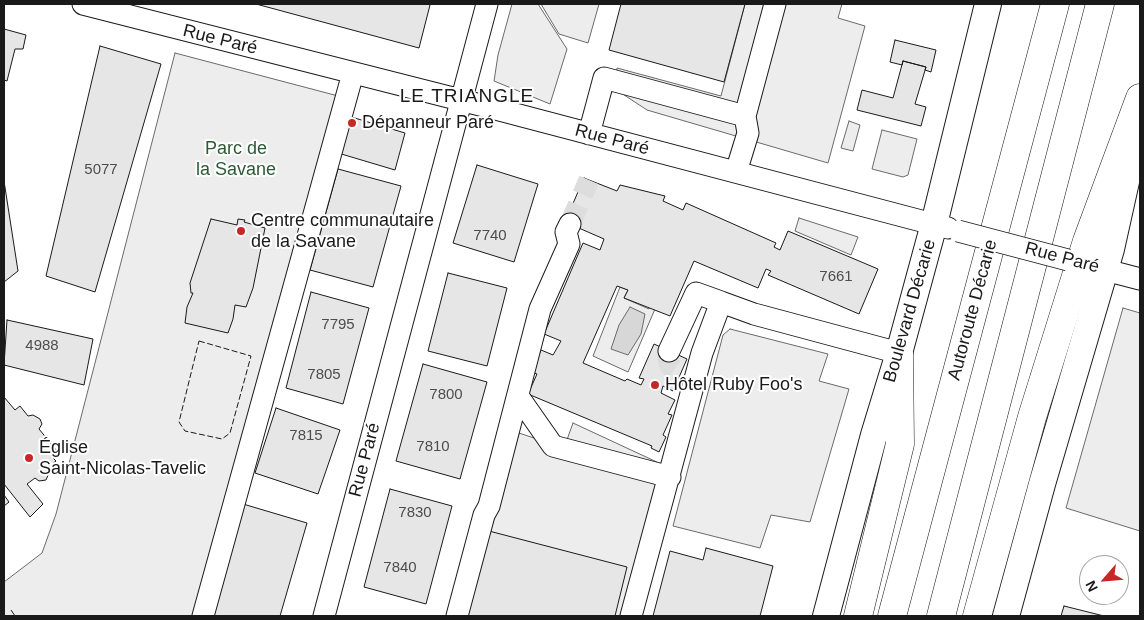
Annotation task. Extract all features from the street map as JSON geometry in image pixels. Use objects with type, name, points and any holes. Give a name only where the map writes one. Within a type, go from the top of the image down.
[{"type":"highway","name":"Autoroute Décarie","points":[[892,616],[1055,4]]},
{"type":"highway","points":[[941,616],[1100,4]]},
{"type":"highway","points":[[977,616],[1032,416],[1140,98]]},
{"type":"highway","points":[[858,616],[900,444],[900,353]]},
{"type":"main road","name":"Boulevard Décarie","points":[[826,616],[874,435],[900,353],[946,228],[988,4]]},
{"type":"main road","points":[[1006,616],[1042,484],[1084,264],[1140,115]]},
{"type":"street","name":"Rue Paré","points":[[84,4],[461,100],[1140,279]]},
{"type":"street","name":"Rue Paré","points":[[324,616],[487,4]]},
{"type":"street","points":[[736,172],[748,133],[745,116],[775,4]]},
{"type":"street","points":[[203,616],[353,73]]},
{"type":"street","points":[[589,134],[604,78],[745,116]]},
{"type":"street","points":[[457,616],[501,461],[540,309],[569,244],[566,232],[570,224]]},
{"type":"street","points":[[670,351],[696,293],[763,316],[900,353]]},
{"type":"street","points":[[631,616],[702,354],[721,302]]},
{"type":"street","points":[[518,396],[553,446],[670,477]]},
{"type":"shaded area","points":[[512,4],[538,4],[567,49],[550,104],[494,81],[498,55]]},
{"type":"shaded area","points":[[541,4],[599,4],[588,43],[559,34]]},
{"type":"shaded area","points":[[745,4],[842,4],[838,18],[865,26],[828,163],[647,110],[615,89],[617,68],[721,96]]},
{"type":"shaded area","name":"Parc de la Savane","points":[[175,53],[342,97],[196,616],[4,616],[4,582],[42,553],[56,514]]},
{"type":"shaded area","points":[[849,121],[860,125],[853,151],[841,148]]},
{"type":"shaded area","points":[[882,130],[917,139],[908,175],[903,177],[872,169]]},
{"type":"shaded area","points":[[799,218],[858,237],[851,255],[795,231]]},
{"type":"shaded area","points":[[620,287],[628,290],[624,298],[649,309],[650,307],[655,309],[628,372],[593,356]]},
{"type":"shaded area","points":[[630,307],[645,314],[641,334],[628,355],[611,349],[619,325]]},
{"type":"shaded area","points":[[1123,308],[1140,313],[1140,531],[1066,508]]},
{"type":"shaded area","points":[[730,329],[828,354],[819,381],[849,389],[810,522],[771,515],[760,548],[673,526],[723,335]]},
{"type":"shaded area","points":[[573,423],[659,463],[677,466],[639,616],[466,616],[519,433],[564,448]]},
{"type":"building","points":[[256,4],[428,4],[430,5],[419,48]]},
{"type":"building","points":[[621,4],[745,4],[724,82],[609,50]]},
{"type":"building","points":[[4,29],[26,35],[23,49],[15,49],[7,81],[4,80]]},
{"type":"building","points":[[895,40],[936,50],[931,72],[925,70],[926,67],[903,61],[902,65],[890,62]]},
{"type":"building","points":[[100,46],[161,64],[95,292],[46,276]]},
{"type":"building","points":[[903,61],[926,67],[915,104],[926,107],[921,126],[857,110],[862,90],[893,98]]},
{"type":"building","points":[[348,116],[405,133],[395,170],[338,153]]},
{"type":"building","points":[[477,165],[538,184],[514,262],[453,243]]},
{"type":"building","points":[[338,169],[401,186],[373,287],[310,270]]},
{"type":"building","points":[[584,178],[617,191],[620,185],[665,196],[663,201],[683,210],[686,203],[776,243],[774,247],[780,250],[788,231],[878,269],[859,314],[768,275],[771,271],[766,269],[758,288],[694,261],[670,316],[624,298],[628,290],[617,286],[583,363],[625,381],[627,379],[641,385],[644,379],[639,378],[654,344],[687,359],[673,391],[663,386],[661,393],[675,400],[668,414],[672,415],[663,435],[666,437],[659,452],[651,448],[652,446],[528,394],[537,374],[532,372],[541,350],[553,355],[561,341],[544,334],[583,243],[600,250],[604,239],[565,222]]},
{"type":"building","points":[[4,181],[18,271],[4,282]]},
{"type":"building","points":[[211,219],[237,225],[238,219],[245,220],[244,222],[265,228],[253,288],[246,307],[235,305],[228,333],[185,323],[187,307],[193,293],[191,293],[190,283]]},
{"type":"building","points":[[448,273],[507,288],[487,366],[428,351]]},
{"type":"building","points":[[311,292],[369,308],[343,404],[286,388]]},
{"type":"building","points":[[7,320],[93,339],[84,385],[4,365]]},
{"type":"building","points":[[423,364],[487,382],[460,479],[396,461]]},
{"type":"building","name":"Église Saint-Nicolas-Tavelic","points":[[4,397],[15,410],[20,406],[28,416],[33,415],[40,419],[42,424],[39,429],[57,451],[51,456],[56,461],[47,468],[49,473],[46,480],[39,481],[35,478],[27,484],[43,504],[30,517],[4,484]]},
{"type":"building","points":[[276,408],[340,430],[318,494],[255,473]]},
{"type":"building","points":[[390,489],[452,506],[426,604],[364,587]]},
{"type":"building","points":[[4,495],[9,502],[4,506]]},
{"type":"building","points":[[243,504],[307,523],[280,616],[210,616]]},
{"type":"building","points":[[485,530],[627,567],[615,616],[463,616]]},
{"type":"building","points":[[706,548],[773,566],[760,616],[653,616],[670,551],[703,560]]},
{"type":"building","points":[[1064,606],[1104,616],[1061,616]]},
{"type":"tunnel","points":[[570,224],[589,180]]},
{"type":"tunnel","points":[[669,351],[668,359],[670,366],[681,374]]},
{"type":"fence","points":[[199,341],[251,356],[230,433],[222,439],[185,431],[179,422],[199,341]]},
{"type":"fence","points":[[11,610],[15,616]]},
{"type":"place","name":"Dépanneur Paré","points":[[352,123]]},
{"type":"place","name":"Centre communautaire de la Savane","points":[[241,231]]},
{"type":"place","name":"Hôtel Ruby Foo's","points":[[655,385]]},
{"type":"place","name":"Église Saint-Nicolas-Tavelic","points":[[29,458]]},
{"type":"district","name":"LE TRIANGLE","points":[[467,97]]}]
